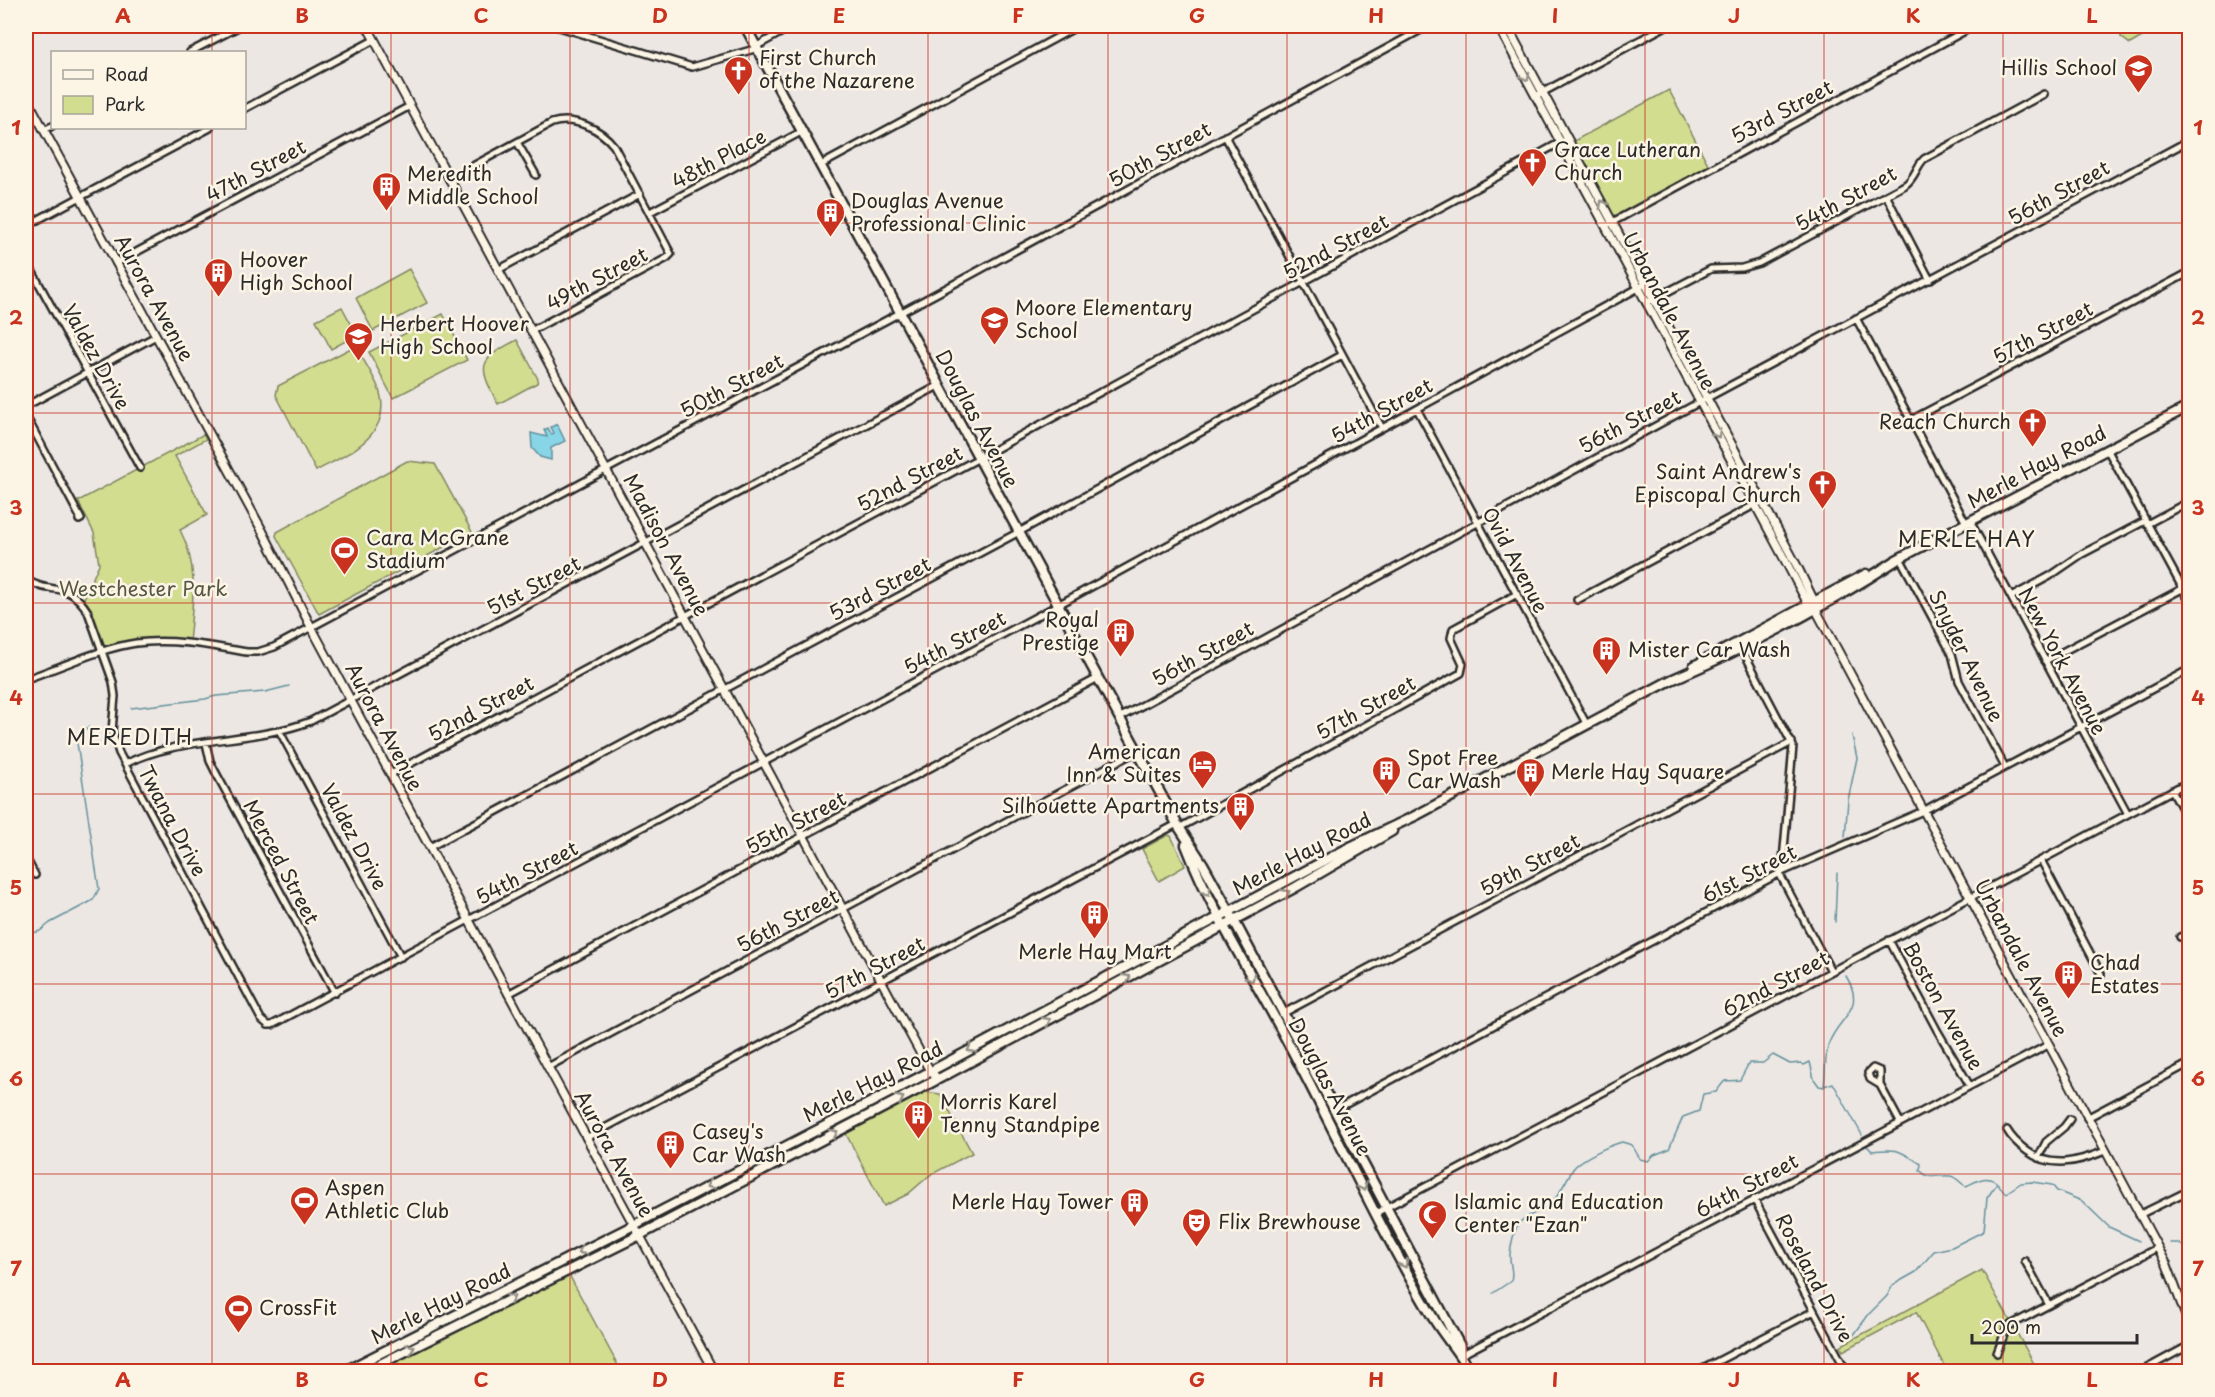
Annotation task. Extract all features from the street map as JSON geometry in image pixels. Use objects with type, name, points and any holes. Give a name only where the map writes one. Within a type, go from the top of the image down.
[{"type":"main road","name":"Douglas Avenue","points":[[746,26],[1178,826],[1254,982],[1385,1208],[1460,1346],[1461,1355]]},
{"type":"main road","name":"Merle Hay Road","points":[[343,1371],[634,1225],[930,1071],[1229,911],[1415,816],[2190,406]]},
{"type":"main road","name":"Merle Hay Road","points":[[364,1371],[640,1234],[938,1079],[1225,926],[1389,834],[1415,816]]},
{"type":"main road","name":"Douglas Avenue","points":[[1178,826],[1203,864],[1283,1013],[1376,1213],[1431,1315],[1470,1371]]},
{"type":"street","points":[[192,51],[240,26]]},
{"type":"street","name":"Madison Avenue","points":[[367,26],[930,1071],[938,1079]]},
{"type":"street","points":[[556,26],[692,67],[757,47],[793,26]]},
{"type":"street","points":[[895,30],[902,26]]},
{"type":"street","points":[[821,165],[1078,26]]},
{"type":"street","name":"50th Street","points":[[26,680],[127,645],[156,642],[258,652],[268,650],[901,313],[1428,26]]},
{"type":"street","name":"Urbandale Avenue","points":[[1498,26],[1564,140],[2157,1248],[2176,1286],[2190,1327]]},
{"type":"street","name":"Urbandale Avenue","points":[[1507,26],[1539,94]]},
{"type":"street","points":[[1539,94],[1666,26]]},
{"type":"street","name":"53rd Street","points":[[1609,224],[1974,26]]},
{"type":"street","points":[[246,108],[374,40]]},
{"type":"street","name":"54th Street","points":[[1650,301],[1711,268],[1742,268],[1759,263],[1910,182],[1924,159],[2044,94]]},
{"type":"street","name":"Aurora Avenue","points":[[26,97],[288,579],[508,994],[714,1371]]},
{"type":"street","name":"47th Street","points":[[116,263],[410,106]]},
{"type":"street","points":[[449,179],[561,120],[596,130],[608,138],[615,146],[650,212]]},
{"type":"street","points":[[44,130],[51,126]]},
{"type":"street","points":[[26,226],[208,129]]},
{"type":"street","name":"48th Place","points":[[650,212],[803,131]]},
{"type":"street","points":[[1226,136],[1382,428]]},
{"type":"street","name":"52nd Street","points":[[391,774],[979,459],[1564,140]]},
{"type":"street","name":"56th Street","points":[[1119,718],[1703,400],[2190,140]]},
{"type":"street","points":[[517,142],[536,175]]},
{"type":"street","points":[[498,270],[640,194]]},
{"type":"street","points":[[1886,195],[1930,280]]},
{"type":"street","name":"49th Street","points":[[531,331],[668,258],[671,254],[670,249],[650,212]]},
{"type":"street","name":"Valdez Drive","points":[[26,260],[140,468]]},
{"type":"street","name":"57th Street","points":[[1911,420],[2190,272]]},
{"type":"street","name":"54th Street","points":[[276,1024],[764,763],[1642,286]]},
{"type":"street","name":"New York Avenue","points":[[1856,318],[2128,814]]},
{"type":"street","points":[[26,406],[156,336]]},
{"type":"street","name":"53rd Street","points":[[430,847],[1019,532],[1342,355]]},
{"type":"street","name":"51st Street","points":[[125,764],[169,747],[280,732],[311,721],[940,385]]},
{"type":"street","name":"Ovid Avenue","points":[[1417,409],[1587,725]]},
{"type":"street","points":[[26,416],[81,519],[79,520]]},
{"type":"street","points":[[2107,449],[2188,598]]},
{"type":"street","points":[[2011,597],[2050,576],[2082,554],[2190,501]]},
{"type":"street","points":[[1577,600],[1758,503]]},
{"type":"street","name":"Snyder Avenue","points":[[1900,558],[1952,654],[1959,681],[2005,767]]},
{"type":"street","name":"Twana Drive","points":[[26,579],[37,586],[65,590],[78,598],[88,612],[113,682],[114,738],[125,764],[261,1019],[268,1024],[276,1024]]},
{"type":"street","points":[[2045,661],[2182,589]]},
{"type":"street","name":"57th Street","points":[[586,1138],[1178,826],[1461,673],[1463,664],[1451,638],[1453,629],[1517,594]]},
{"type":"street","points":[[1739,644],[1792,742],[1794,751],[1780,872],[1831,971]]},
{"type":"street","name":"61st Street","points":[[1331,1112],[1780,872],[1923,810],[2190,669]]},
{"type":"street","name":"55th Street","points":[[508,994],[1098,678]]},
{"type":"street","name":"Valdez Drive","points":[[280,732],[401,957]]},
{"type":"street","name":"59th Street","points":[[1275,1018],[1792,742]]},
{"type":"street","name":"Merced Street","points":[[206,743],[210,761],[216,773],[334,993]]},
{"type":"street","name":"56th Street","points":[[548,1067],[1137,751]]},
{"type":"street","name":"62nd Street","points":[[1376,1213],[2190,781]]},
{"type":"street","points":[[2172,790],[2190,823]]},
{"type":"street","points":[[26,858],[35,875]]},
{"type":"street","points":[[2040,860],[2101,974]]},
{"type":"street","points":[[2180,937],[2190,932]]},
{"type":"street","name":"Boston Avenue","points":[[1889,940],[1970,1086]]},
{"type":"street","name":"64th Street","points":[[1461,1355],[2048,1045]]},
{"type":"street","points":[[2087,1118],[2190,1062]]},
{"type":"street","points":[[1880,1085],[1900,1122]]},
{"type":"street","points":[[2038,1158],[2046,1142],[2070,1119]]},
{"type":"street","points":[[2007,1130],[2019,1145],[2047,1162],[2061,1162],[2105,1151]]},
{"type":"street","points":[[2139,1215],[2190,1190]]},
{"type":"street","name":"Roseland Drive","points":[[1754,1199],[1847,1371]]},
{"type":"street","points":[[1997,1353],[2007,1327],[2157,1248]]},
{"type":"street","points":[[2025,1261],[2049,1305]]},
{"type":"street","points":[[1697,1371],[1814,1311]]},
{"type":"street","points":[[2140,1371],[2190,1345]]},
{"type":"green space","points":[[2118,26],[2155,26],[2154,30],[2130,44],[2121,37]]},
{"type":"green space","points":[[1669,90],[1710,168],[1613,221],[1570,143]]},
{"type":"green space","points":[[409,269],[427,303],[373,331],[356,298]]},
{"type":"green space","points":[[342,307],[357,335],[331,349],[316,320]]},
{"type":"green space","points":[[443,314],[467,360],[393,398],[369,352]]},
{"type":"green space","points":[[517,340],[538,379],[537,383],[498,404],[484,372],[485,365],[495,353]]},
{"type":"green space","points":[[355,346],[378,387],[382,403],[381,417],[366,440],[355,449],[316,471],[276,395],[278,386]]},
{"type":"green space","name":"Westchester Park","points":[[204,434],[206,439],[175,456],[207,515],[180,530],[190,558],[192,572],[193,600],[189,644],[139,643],[103,652],[82,603],[99,564],[94,533],[78,501]]},
{"type":"green space","name":"Cara McGrane Stadium","points":[[407,461],[435,464],[472,532],[319,614],[276,536],[277,532]]},
{"type":"green space","points":[[1168,835],[1171,836],[1185,866],[1159,881],[1142,849]]},
{"type":"green space","points":[[924,1092],[940,1094],[972,1153],[930,1175],[908,1194],[884,1206],[845,1132]]},
{"type":"green space","points":[[1982,1270],[2038,1371],[1947,1371],[1916,1312],[1843,1351],[1840,1346]]},
{"type":"green space","points":[[567,1271],[621,1371],[364,1372]]},
{"type":"water","points":[[557,424],[565,441],[551,448],[551,460],[540,457],[532,448],[531,433],[547,437],[544,430],[548,428],[552,435],[554,433],[551,427]]},
{"type":"waterway","points":[[131,708],[216,696],[265,692],[289,686]]},
{"type":"waterway","points":[[26,935],[40,931],[50,923],[93,900],[99,889],[77,743],[80,732],[89,727]]},
{"type":"waterway","points":[[1845,837],[1848,800],[1857,758],[1852,735]]},
{"type":"waterway","points":[[1835,922],[1837,873]]},
{"type":"waterway","points":[[1824,1086],[1829,1043],[1849,1012],[1854,997],[1846,976]]},
{"type":"waterway","points":[[1493,1293],[1511,1281],[1510,1251],[1519,1223],[1551,1204],[1573,1169],[1588,1157],[1622,1142],[1632,1145],[1640,1159],[1648,1161],[1654,1155],[1669,1149],[1683,1117],[1699,1111],[1703,1094],[1716,1092],[1726,1081],[1740,1080],[1749,1063],[1763,1063],[1773,1055],[1790,1064],[1804,1065],[1810,1062],[1814,1079],[1819,1086],[1824,1087]]},
{"type":"waterway","points":[[1824,1086],[1833,1083],[1862,1135]]},
{"type":"waterway","points":[[1867,1146],[1872,1151],[1898,1151],[1921,1164],[1920,1170],[1924,1174],[1932,1177],[1954,1177],[1966,1186],[1988,1179],[1996,1182],[2006,1193],[2021,1183],[2052,1185],[2057,1191],[2082,1201],[2109,1227],[2139,1241]]},
{"type":"waterway","points":[[1853,1336],[1869,1314],[1887,1296],[1893,1285],[1916,1272],[1934,1251],[1952,1247],[1984,1231],[1987,1198],[1996,1185]]},
{"type":"waterway","points":[[2170,1243],[2178,1243],[2190,1251]]},
{"type":"place","name":"Hillis School","points":[[2138,94]]},
{"type":"place","name":"First Church of the Nazarene","points":[[738,96]]},
{"type":"place","name":"Grace Lutheran Church","points":[[1533,188]]},
{"type":"place","name":"Meredith Middle School","points":[[386,212]]},
{"type":"place","name":"Douglas Avenue Professional Clinic","points":[[830,238]]},
{"type":"place","name":"Hoover High School","points":[[219,298]]},
{"type":"place","name":"Moore Elementary School","points":[[994,346]]},
{"type":"place","name":"Herbert Hoover High School","points":[[359,362]]},
{"type":"place","name":"Reach Church","points":[[2032,448]]},
{"type":"place","name":"Saint Andrew's Episcopal Church","points":[[1822,510]]},
{"type":"place","name":"Cara McGrane Stadium","points":[[345,576]]},
{"type":"place","name":"Royal Prestige","points":[[1120,658]]},
{"type":"place","name":"Mister Car Wash","points":[[1607,676]]},
{"type":"place","name":"American Inn & Suites","points":[[1202,790]]},
{"type":"place","name":"Spot Free Car Wash","points":[[1386,796]]},
{"type":"place","name":"Merle Hay Square","points":[[1530,798]]},
{"type":"place","name":"Silhouette Apartments","points":[[1240,832]]},
{"type":"place","name":"Merle Hay Mart","points":[[1095,940]]},
{"type":"place","name":"Chad Estates","points":[[2069,1000]]},
{"type":"place","name":"Morris Karel Tenny Standpipe","points":[[919,1140]]},
{"type":"place","name":"Casey's Car Wash","points":[[671,1170]]},
{"type":"place","name":"Aspen Athletic Club","points":[[304,1226]]},
{"type":"place","name":"Merle Hay Tower","points":[[1134,1228]]},
{"type":"place","name":"Islamic and Education Center \"Ezan\"","points":[[1433,1240]]},
{"type":"place","name":"Flix Brewhouse","points":[[1197,1248]]},
{"type":"place","name":"CrossFit","points":[[238,1334]]},
{"type":"district","name":"MERLE HAY","points":[[1967,540]]},
{"type":"district","name":"MEREDITH","points":[[130,738]]}]
